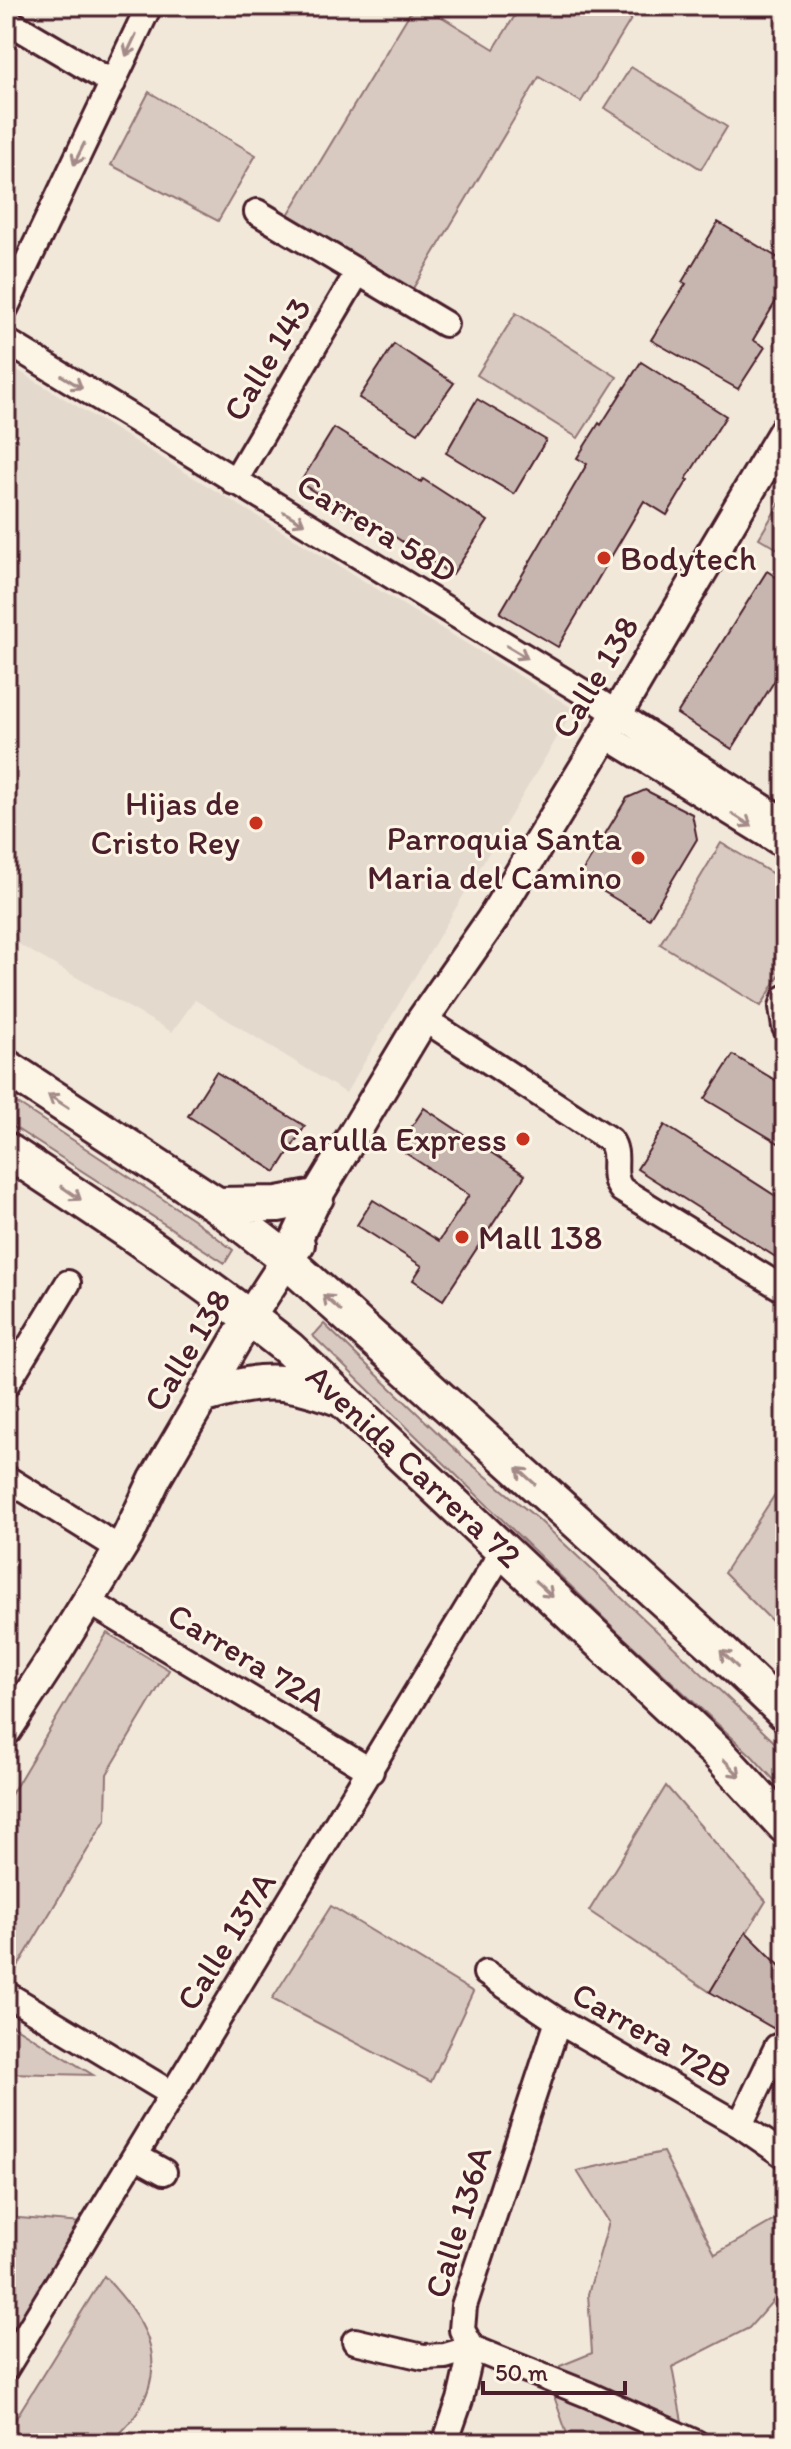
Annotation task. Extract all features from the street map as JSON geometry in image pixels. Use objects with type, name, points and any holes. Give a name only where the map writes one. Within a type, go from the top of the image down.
[{"type":"highway","name":"Avenida Carrera 72","points":[[6,1067],[217,1205],[286,1261],[693,1626],[785,1713]]},
{"type":"highway","name":"Avenida Carrera 72","points":[[6,1150],[134,1235],[288,1348],[717,1752],[785,1826]]},
{"type":"highway","points":[[217,1205],[278,1204],[316,1197]]},
{"type":"highway","points":[[205,1395],[256,1382],[279,1382],[301,1385],[345,1401]]},
{"type":"main road","name":"Calle 138","points":[[286,1261],[316,1197],[423,1019],[492,920],[785,430]]},
{"type":"main road","name":"Calle 138","points":[[10,1723],[39,1661],[109,1542],[155,1479],[286,1261],[331,1206],[438,1028],[492,920]]},
{"type":"main road","name":"Calle 138","points":[[10,1723],[128,1536],[155,1479]]},
{"type":"street","points":[[6,307],[149,6]]},
{"type":"street","points":[[6,20],[113,83]]},
{"type":"street","points":[[257,212],[445,324]]},
{"type":"street","name":"Calle 143","points":[[234,482],[358,272]]},
{"type":"street","name":"Carrera 58D","points":[[6,341],[591,697],[611,725],[706,784],[785,846]]},
{"type":"street","name":"Carrera 58D","points":[[706,784],[785,821]]},
{"type":"street","points":[[785,998],[782,1007],[785,1026]]},
{"type":"street","points":[[438,1028],[610,1140],[616,1153],[614,1176],[622,1190],[785,1290]]},
{"type":"street","points":[[6,1385],[68,1283]]},
{"type":"street","points":[[6,1478],[109,1542]]},
{"type":"street","name":"Calle 137A","points":[[6,2368],[503,1550]]},
{"type":"street","name":"Carrera 72A","points":[[88,1601],[371,1771]]},
{"type":"street","name":"Carrera 72B","points":[[486,1973],[558,2021],[740,2125],[785,2156]]},
{"type":"street","points":[[6,1994],[172,2094]]},
{"type":"street","name":"Calle 136A","points":[[445,2443],[460,2400],[472,2348],[462,2330],[464,2306],[558,2021]]},
{"type":"street","points":[[740,2125],[777,2047]]},
{"type":"street","points":[[135,2156],[164,2172]]},
{"type":"street","points":[[355,2341],[423,2357],[445,2356],[472,2348],[589,2395],[696,2443]]},
{"type":"shaded area","points":[[414,6],[424,6],[494,49],[521,6],[639,6],[581,102],[539,77],[412,290],[288,215]]},
{"type":"shaded area","points":[[631,67],[727,127],[701,169],[605,108]]},
{"type":"shaded area","points":[[149,92],[256,155],[218,221],[111,165]]},
{"type":"shaded area","points":[[516,313],[617,377],[578,438],[477,375]]},
{"type":"shaded area","name":"Hijas de Cristo Rey","points":[[14,368],[574,709],[346,1093],[195,1000],[172,1032],[6,937],[6,387]]},
{"type":"shaded area","points":[[785,494],[785,553],[759,538]]},
{"type":"shaded area","points":[[721,843],[785,881],[785,966],[761,1006],[660,944]]},
{"type":"shaded area","points":[[6,1096],[193,1219],[233,1250],[225,1263],[6,1122]]},
{"type":"shaded area","points":[[324,1324],[464,1458],[538,1519],[785,1752],[785,1792],[752,1756],[618,1632],[313,1336]]},
{"type":"shaded area","points":[[785,1479],[785,1634],[724,1573]]},
{"type":"shaded area","points":[[107,1633],[169,1670],[107,1774],[106,1819],[14,1973],[6,1968],[6,1803]]},
{"type":"shaded area","points":[[666,1786],[766,1901],[710,1992],[589,1911]]},
{"type":"shaded area","points":[[331,1906],[473,1992],[431,2082],[272,1999]]},
{"type":"shaded area","points":[[6,2021],[93,2075],[6,2073]]},
{"type":"shaded area","points":[[663,2152],[715,2254],[785,2214],[785,2287],[749,2328],[672,2367],[686,2443],[631,2434],[629,2443],[570,2443],[555,2399],[560,2366],[592,2353],[588,2294],[609,2222],[577,2171]]},
{"type":"shaded area","points":[[6,2217],[84,2223],[6,2346]]},
{"type":"shaded area","points":[[104,2276],[130,2307],[148,2339],[152,2374],[137,2413],[119,2434],[103,2443],[6,2443],[6,2434]]},
{"type":"building","points":[[718,222],[785,262],[785,286],[753,340],[765,347],[738,389],[651,340],[686,284],[682,282]]},
{"type":"building","points":[[394,344],[454,383],[418,433],[359,398]]},
{"type":"building","points":[[641,362],[726,416],[667,515],[644,501],[558,647],[500,613],[587,464],[577,458]]},
{"type":"building","points":[[477,399],[546,440],[514,494],[446,453]]},
{"type":"building","points":[[334,428],[488,521],[452,575],[367,518],[364,522],[300,483]]},
{"type":"building","points":[[767,571],[785,583],[785,664],[732,749],[677,714]]},
{"type":"building","name":"Parroquia Santa Maria del Camino","points":[[645,790],[692,814],[697,839],[649,919],[579,877],[627,798]]},
{"type":"building","points":[[733,1055],[785,1086],[785,1147],[705,1099]]},
{"type":"building","points":[[216,1072],[305,1126],[276,1172],[188,1116]]},
{"type":"building","name":"Mall 138","points":[[424,1108],[525,1175],[443,1300],[413,1280],[422,1266],[357,1225],[373,1200],[439,1241],[469,1195],[398,1148]]},
{"type":"building","points":[[665,1125],[785,1202],[785,1263],[637,1169]]},
{"type":"building","points":[[746,1932],[785,1971],[785,2035],[710,1992]]},
{"type":"place","name":"Bodytech","points":[[604,558]]},
{"type":"place","name":"Hijas de Cristo Rey","points":[[256,823]]},
{"type":"place","name":"Parroquia Santa Maria del Camino","points":[[638,858]]},
{"type":"place","name":"Carulla Express","points":[[523,1139]]},
{"type":"place","name":"Mall 138","points":[[462,1237]]}]
